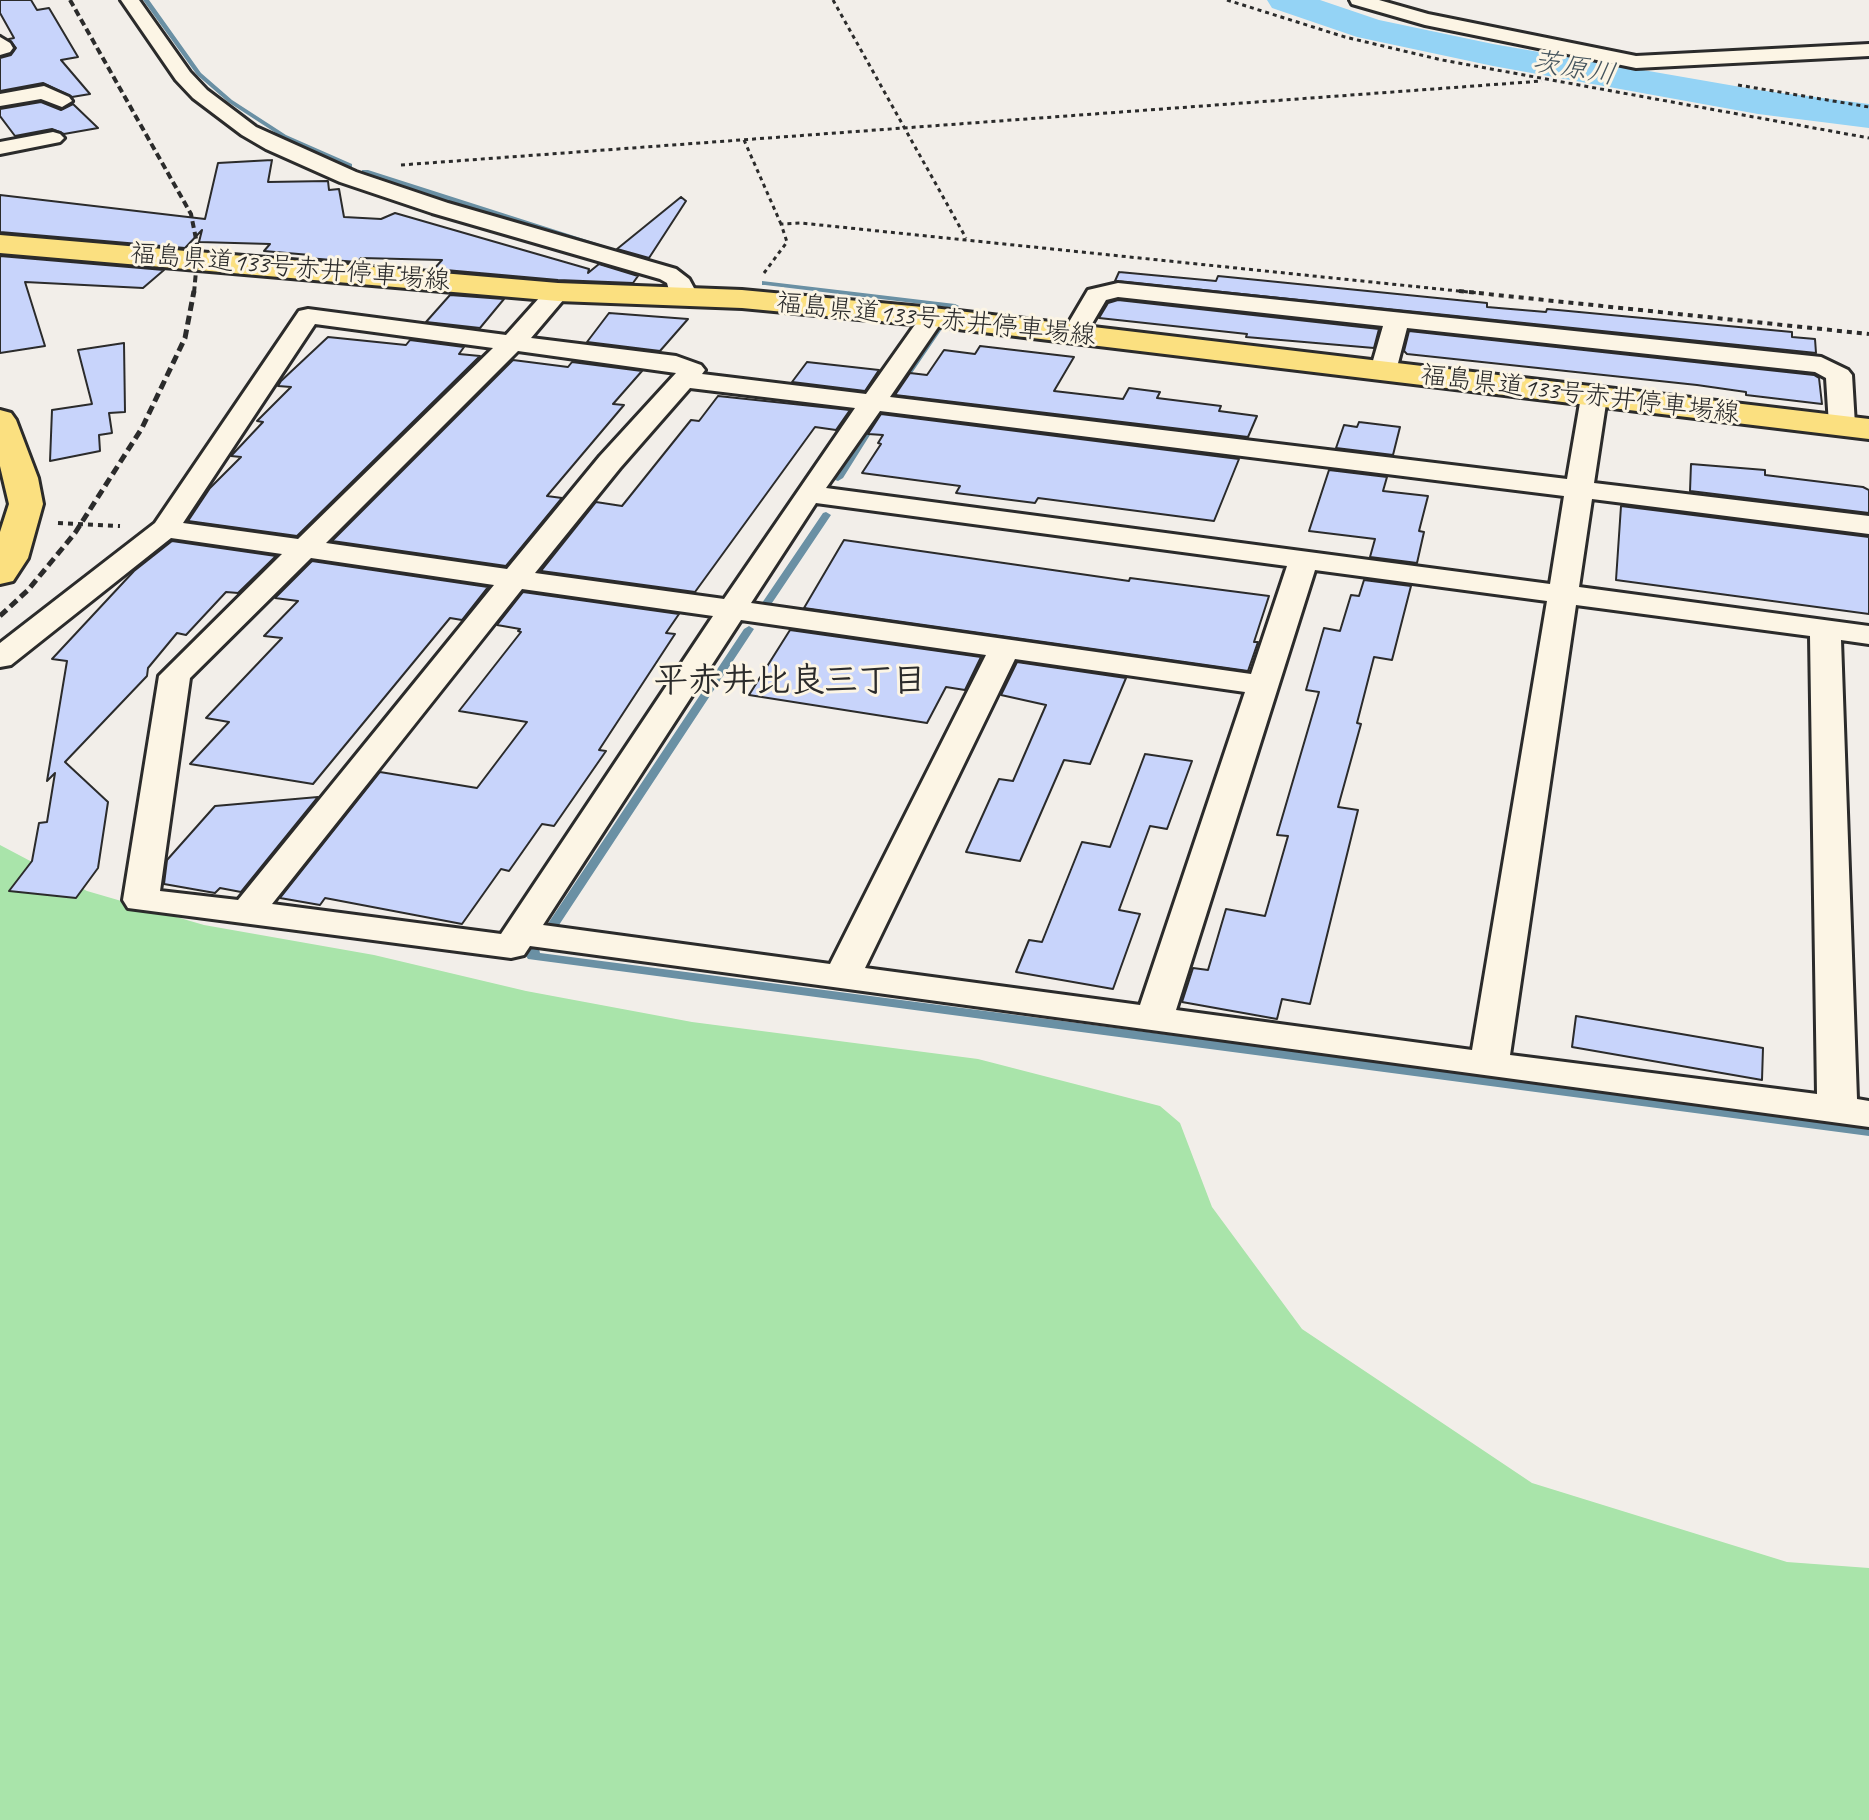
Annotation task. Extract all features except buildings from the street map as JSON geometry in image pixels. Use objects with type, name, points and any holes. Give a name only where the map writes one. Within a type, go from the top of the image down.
[{"type":"main road","name":"福島県道133号赤井停車場線","points":[[0,244],[558,292],[742,299],[933,317],[1856,427]]},
{"type":"main road","points":[[0,420],[21,478],[26,504],[10,558],[0,573]]},
{"type":"street","points":[[130,0],[183,76],[200,94],[249,131],[348,177],[440,208],[668,274],[677,279],[683,290],[681,296]]},
{"type":"street","points":[[1359,0],[1425,19],[1636,62],[1869,50]]},
{"type":"street","points":[[0,43],[3,48],[0,49]]},
{"type":"street","points":[[0,100],[44,92],[62,101]]},
{"type":"street","points":[[0,148],[53,138]]},
{"type":"street","points":[[1074,334],[1097,295],[1118,290],[1821,365],[1839,375],[1856,427]]},
{"type":"street","points":[[558,292],[512,343],[175,676],[141,900],[511,947],[808,494],[933,317]]},
{"type":"street","points":[[0,658],[165,529],[308,316],[676,364],[692,370],[514,580],[247,912]]},
{"type":"street","points":[[1383,371],[1397,320]]},
{"type":"street","points":[[683,379],[1869,525]]},
{"type":"street","points":[[1489,1065],[1594,397]]},
{"type":"street","points":[[808,494],[1869,635]]},
{"type":"street","points":[[165,529],[1262,685]]},
{"type":"street","points":[[1154,1019],[1304,560]]},
{"type":"street","points":[[518,933],[1853,1112],[1825,629]]},
{"type":"street","points":[[842,977],[1004,650]]},
{"type":"path","points":[[833,0],[966,239]]},
{"type":"path","points":[[1227,0],[1345,37],[1542,81],[1869,138]]},
{"type":"path","points":[[395,165],[1542,81]]},
{"type":"path","points":[[742,299],[787,242],[744,140]]},
{"type":"path","points":[[781,224],[801,223],[966,239],[1869,334]]},
{"type":"path","points":[[22,521],[165,529]]},
{"type":"green space","points":[[0,845],[87,891],[204,925],[374,955],[526,991],[692,1022],[978,1059],[1160,1106],[1180,1123],[1212,1207],[1302,1329],[1532,1483],[1787,1562],[1869,1568],[1869,1820],[0,1820]]},
{"type":"waterway","points":[[146,0],[199,74],[230,101],[284,136],[349,166]]},
{"type":"waterway","name":"茨原川","points":[[1285,0],[1370,29],[1493,55],[1758,102],[1869,116]]},
{"type":"waterway","points":[[365,172],[611,249]]},
{"type":"waterway","points":[[765,283],[955,306]]},
{"type":"waterway","points":[[894,393],[938,329]]},
{"type":"waterway","points":[[838,478],[881,411]]},
{"type":"waterway","points":[[767,603],[826,515]]},
{"type":"waterway","points":[[553,925],[749,629]]},
{"type":"waterway","points":[[535,952],[532,956],[1869,1131]]},
{"type":"railway","points":[[70,0],[191,214],[198,249],[194,293]]},
{"type":"railway","points":[[0,616],[28,590],[75,533],[142,428],[185,338],[194,291]]},
{"type":"district","name":"平赤井比良三丁目","points":[[790,682]]}]
